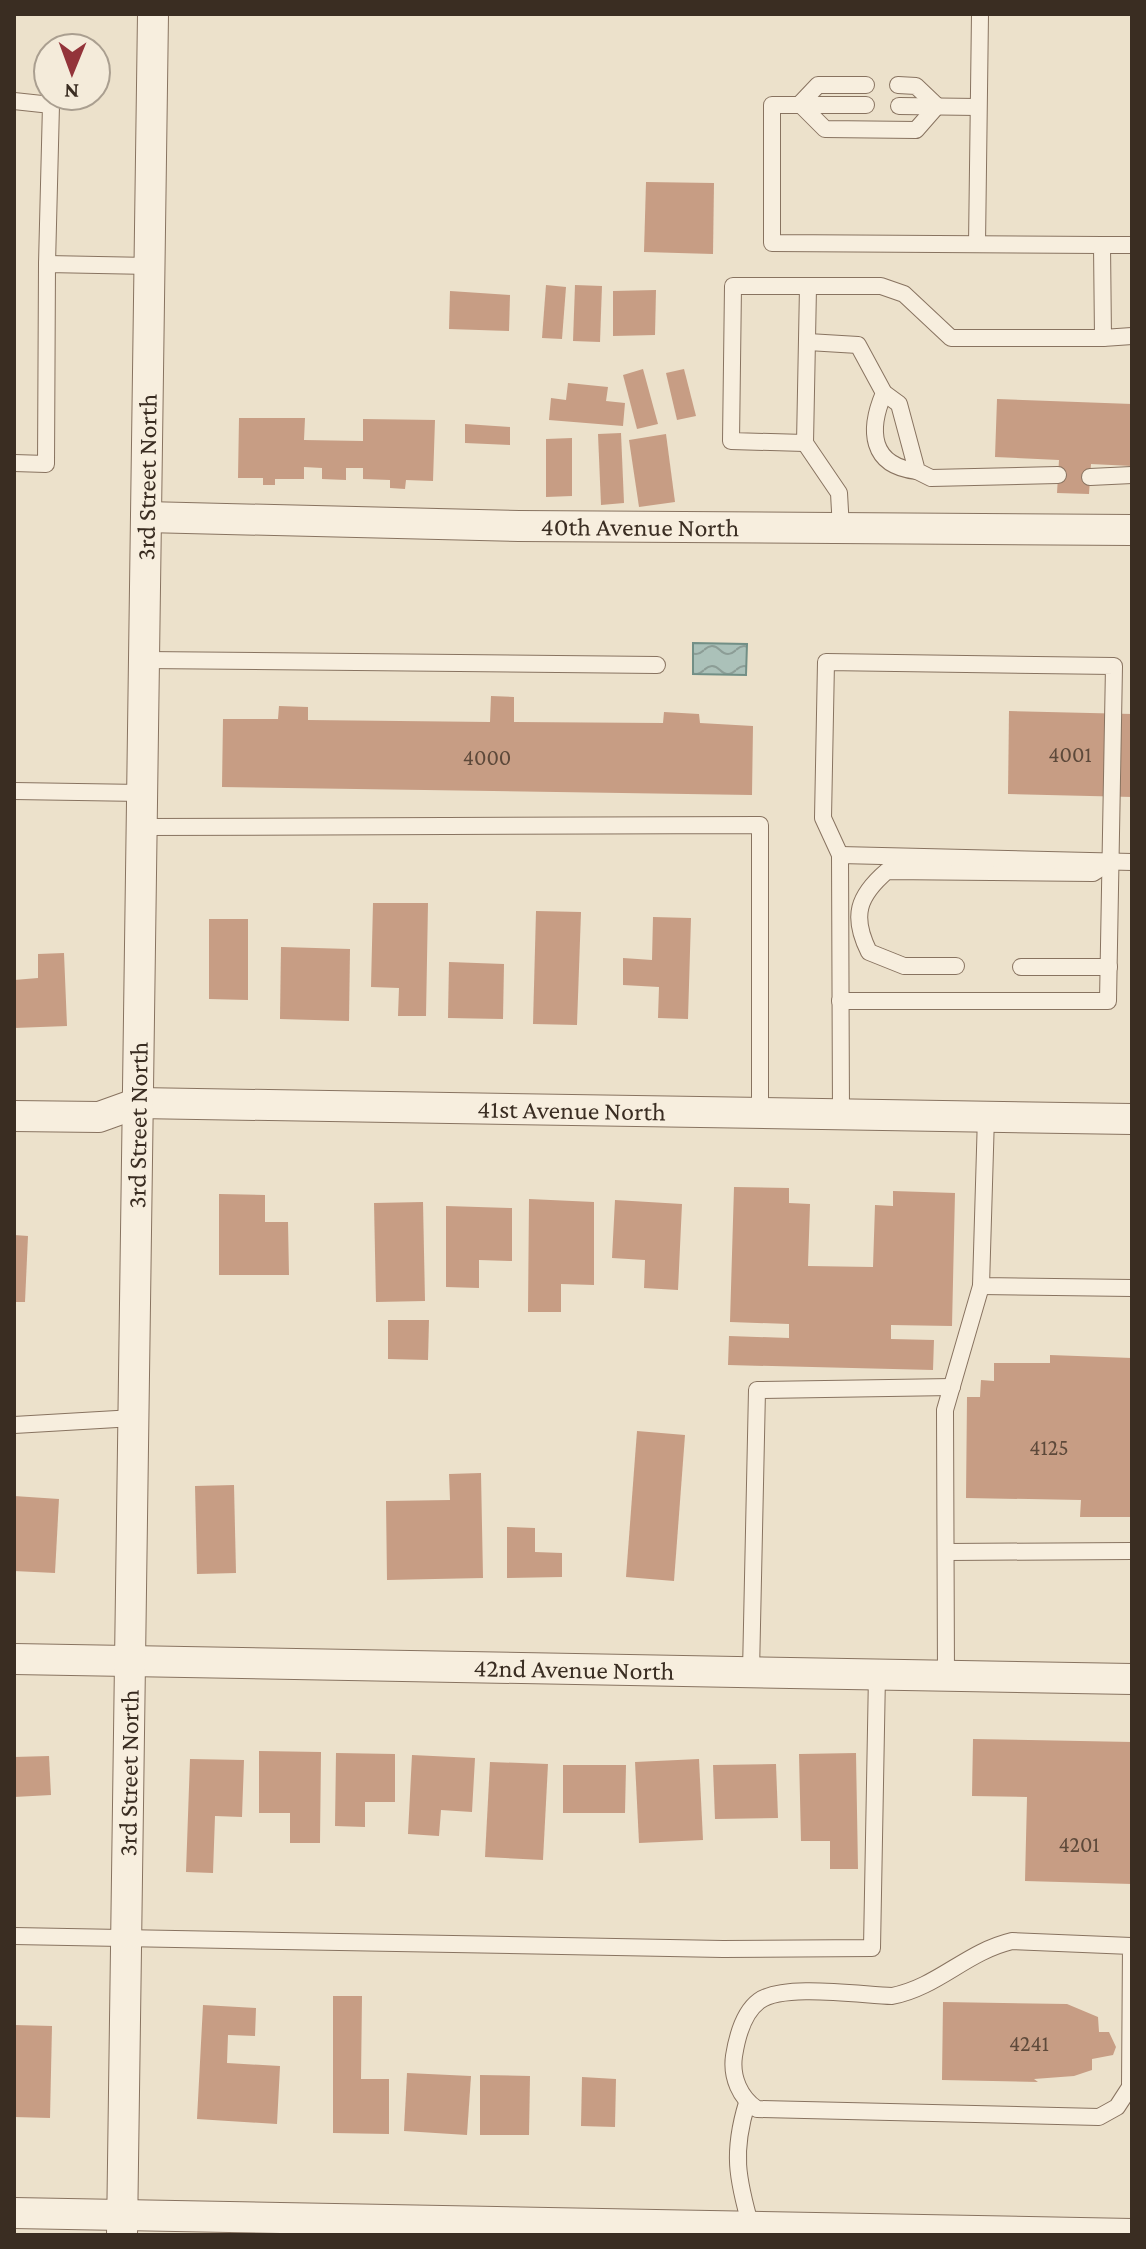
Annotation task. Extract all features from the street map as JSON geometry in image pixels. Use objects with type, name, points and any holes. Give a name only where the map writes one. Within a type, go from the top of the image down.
[{"type":"street","name":"3rd Street North","points":[[122,2224],[153,14]]},
{"type":"street","name":"40th Avenue North","points":[[146,517],[841,529],[1132,530]]},
{"type":"street","name":"41st Avenue North","points":[[14,1116],[99,1117],[138,1103],[1132,1119]]},
{"type":"street","name":"42nd Avenue North","points":[[14,1659],[1132,1679]]},
{"type":"street","points":[[14,2213],[122,2224],[1132,2234]]},
{"type":"lane","points":[[977,244],[980,14]]},
{"type":"lane","points":[[800,104],[818,85],[866,85]]},
{"type":"lane","points":[[898,85],[916,86],[937,106]]},
{"type":"lane","points":[[14,101],[51,105],[46,464],[14,463]]},
{"type":"lane","points":[[800,104],[825,129],[916,130],[937,106]]},
{"type":"lane","points":[[866,105],[772,105],[772,243],[1132,245]]},
{"type":"lane","points":[[899,106],[978,107]]},
{"type":"lane","points":[[1102,245],[1103,338]]},
{"type":"lane","points":[[47,264],[150,266]]},
{"type":"lane","points":[[805,443],[731,441],[733,286],[881,286],[904,294],[951,338],[1132,336]]},
{"type":"lane","points":[[808,287],[805,443],[839,493],[841,529]]},
{"type":"lane","points":[[808,342],[858,345],[884,393],[899,404],[917,471]]},
{"type":"lane","points":[[884,393],[877,410],[880,454],[884,461],[898,469],[917,471],[931,478],[1058,475]]},
{"type":"lane","points":[[1090,477],[1132,475]]},
{"type":"lane","points":[[145,660],[657,665]]},
{"type":"lane","points":[[840,1001],[1108,1001],[1114,666],[826,662],[823,818],[840,855],[840,1001],[841,1115]]},
{"type":"lane","points":[[14,791],[142,793]]},
{"type":"lane","points":[[141,827],[760,825],[760,1113]]},
{"type":"lane","points":[[840,855],[1132,862]]},
{"type":"lane","points":[[956,966],[904,966],[869,952],[860,934],[859,910],[867,888],[887,871],[1093,873],[1111,862]]},
{"type":"lane","points":[[1021,967],[1109,967]]},
{"type":"lane","points":[[946,1676],[948,1552],[945,1410],[981,1286],[986,1116]]},
{"type":"lane","points":[[981,1286],[1132,1288]]},
{"type":"lane","points":[[751,1672],[757,1390],[952,1387]]},
{"type":"lane","points":[[14,1425],[134,1418]]},
{"type":"lane","points":[[948,1552],[1132,1551]]},
{"type":"lane","points":[[14,1936],[723,1949],[872,1948],[877,1674]]},
{"type":"lane","points":[[1012,1941],[1131,1946],[1130,2087],[1117,2107],[1099,2117],[757,2109],[747,2103],[735,2076],[736,2048],[750,2010],[773,1994],[907,1993],[932,1984],[959,1962],[1012,1941]]},
{"type":"lane","points":[[747,2103],[736,2153],[738,2182],[760,2230]]},
{"type":"water","points":[[693,643],[747,644],[746,675],[693,674]]},
{"type":"building","points":[[646,182],[714,183],[713,254],[644,252]]},
{"type":"building","points":[[546,285],[566,287],[562,339],[542,338]]},
{"type":"building","points":[[575,285],[602,286],[600,342],[573,341]]},
{"type":"building","points":[[656,290],[655,335],[613,336],[613,291]]},
{"type":"building","points":[[450,291],[510,295],[509,331],[449,329]]},
{"type":"building","points":[[643,369],[658,424],[637,429],[623,375]]},
{"type":"building","points":[[684,369],[696,416],[677,420],[666,373]]},
{"type":"building","points":[[568,383],[608,387],[606,401],[625,403],[623,426],[549,420],[551,398],[566,400]]},
{"type":"building","points":[[997,399],[1132,404],[1132,466],[1091,464],[1089,494],[1057,493],[1059,460],[995,457]]},
{"type":"building","points":[[239,418],[305,418],[304,440],[363,441],[363,419],[435,420],[433,481],[406,480],[405,489],[390,488],[390,480],[363,479],[363,468],[346,468],[346,480],[322,479],[322,468],[304,467],[304,479],[275,479],[275,485],[263,485],[263,478],[238,478]]},
{"type":"building","points":[[465,424],[510,427],[510,445],[465,443]]},
{"type":"building","points":[[621,433],[624,503],[601,505],[598,434]]},
{"type":"building","points":[[666,434],[675,502],[639,507],[629,440]]},
{"type":"building","points":[[572,438],[572,496],[546,497],[546,439]]},
{"type":"building","points":[[491,696],[514,697],[514,722],[663,723],[664,712],[699,714],[700,723],[753,726],[752,795],[222,787],[223,719],[278,719],[279,706],[308,707],[308,720],[490,722]]},
{"type":"building","points":[[1009,711],[1132,714],[1132,797],[1008,794]]},
{"type":"building","points":[[373,903],[428,903],[426,1016],[398,1016],[399,988],[371,987]]},
{"type":"building","points":[[536,911],[581,912],[577,1025],[533,1024]]},
{"type":"building","points":[[653,917],[691,918],[688,1019],[658,1018],[659,987],[623,985],[623,958],[652,960]]},
{"type":"building","points":[[209,919],[248,919],[248,1000],[209,999]]},
{"type":"building","points":[[281,947],[350,949],[349,1021],[280,1019]]},
{"type":"building","points":[[64,953],[67,1026],[14,1028],[14,980],[38,978],[38,954]]},
{"type":"building","points":[[449,962],[504,964],[503,1019],[448,1018]]},
{"type":"building","points":[[734,1187],[789,1188],[789,1203],[810,1204],[808,1266],[873,1267],[875,1205],[893,1206],[893,1191],[955,1193],[952,1326],[891,1325],[891,1339],[934,1340],[933,1370],[728,1365],[729,1336],[789,1338],[789,1324],[730,1322]]},
{"type":"building","points":[[219,1194],[265,1195],[265,1222],[288,1222],[289,1275],[219,1275]]},
{"type":"building","points":[[529,1199],[594,1202],[594,1285],[561,1284],[561,1312],[528,1312]]},
{"type":"building","points":[[615,1200],[682,1204],[678,1290],[644,1288],[645,1260],[612,1258]]},
{"type":"building","points":[[423,1202],[425,1301],[376,1302],[374,1203]]},
{"type":"building","points":[[446,1206],[512,1208],[512,1261],[479,1260],[479,1288],[446,1287]]},
{"type":"building","points":[[14,1235],[28,1236],[25,1302],[14,1302]]},
{"type":"building","points":[[388,1320],[429,1320],[428,1360],[388,1359]]},
{"type":"building","points":[[1050,1355],[1132,1358],[1131,1517],[1080,1517],[1081,1500],[966,1498],[967,1397],[980,1397],[981,1380],[994,1381],[994,1363],[1050,1363]]},
{"type":"building","points":[[637,1431],[685,1435],[674,1581],[626,1577]]},
{"type":"building","points":[[481,1473],[483,1578],[387,1580],[386,1501],[450,1500],[449,1474]]},
{"type":"building","points":[[234,1485],[236,1573],[197,1574],[195,1486]]},
{"type":"building","points":[[14,1496],[59,1499],[55,1573],[14,1571]]},
{"type":"building","points":[[507,1527],[535,1528],[535,1552],[562,1553],[562,1577],[507,1578]]},
{"type":"building","points":[[973,1739],[1132,1742],[1132,1884],[1025,1881],[1027,1797],[972,1796]]},
{"type":"building","points":[[259,1751],[321,1752],[320,1843],[290,1843],[290,1813],[259,1813]]},
{"type":"building","points":[[336,1753],[395,1754],[395,1802],[365,1802],[365,1827],[335,1826]]},
{"type":"building","points":[[856,1753],[858,1869],[830,1869],[830,1841],[801,1841],[799,1754]]},
{"type":"building","points":[[412,1755],[475,1758],[472,1812],[441,1810],[439,1836],[408,1834]]},
{"type":"building","points":[[49,1756],[51,1795],[14,1797],[14,1757]]},
{"type":"building","points":[[190,1759],[244,1760],[242,1817],[215,1816],[213,1873],[186,1872]]},
{"type":"building","points":[[699,1759],[703,1840],[639,1843],[635,1762]]},
{"type":"building","points":[[490,1762],[548,1764],[543,1860],[485,1857]]},
{"type":"building","points":[[776,1764],[778,1818],[715,1819],[713,1765]]},
{"type":"building","points":[[563,1765],[626,1765],[625,1813],[563,1813]]},
{"type":"building","points":[[333,1996],[362,1996],[361,2079],[389,2079],[389,2134],[333,2133]]},
{"type":"building","points":[[943,2002],[1067,2004],[1098,2017],[1099,2032],[1109,2032],[1116,2047],[1113,2055],[1092,2059],[1092,2070],[1074,2076],[1034,2079],[1038,2082],[942,2080]]},
{"type":"building","points":[[203,2005],[256,2008],[255,2036],[228,2035],[227,2063],[280,2066],[277,2124],[197,2119]]},
{"type":"building","points":[[14,2025],[52,2026],[50,2118],[14,2117]]},
{"type":"building","points":[[407,2073],[471,2076],[467,2135],[404,2131]]},
{"type":"building","points":[[480,2075],[530,2076],[529,2135],[480,2135]]},
{"type":"building","points":[[582,2077],[616,2079],[615,2127],[581,2126]]}]
